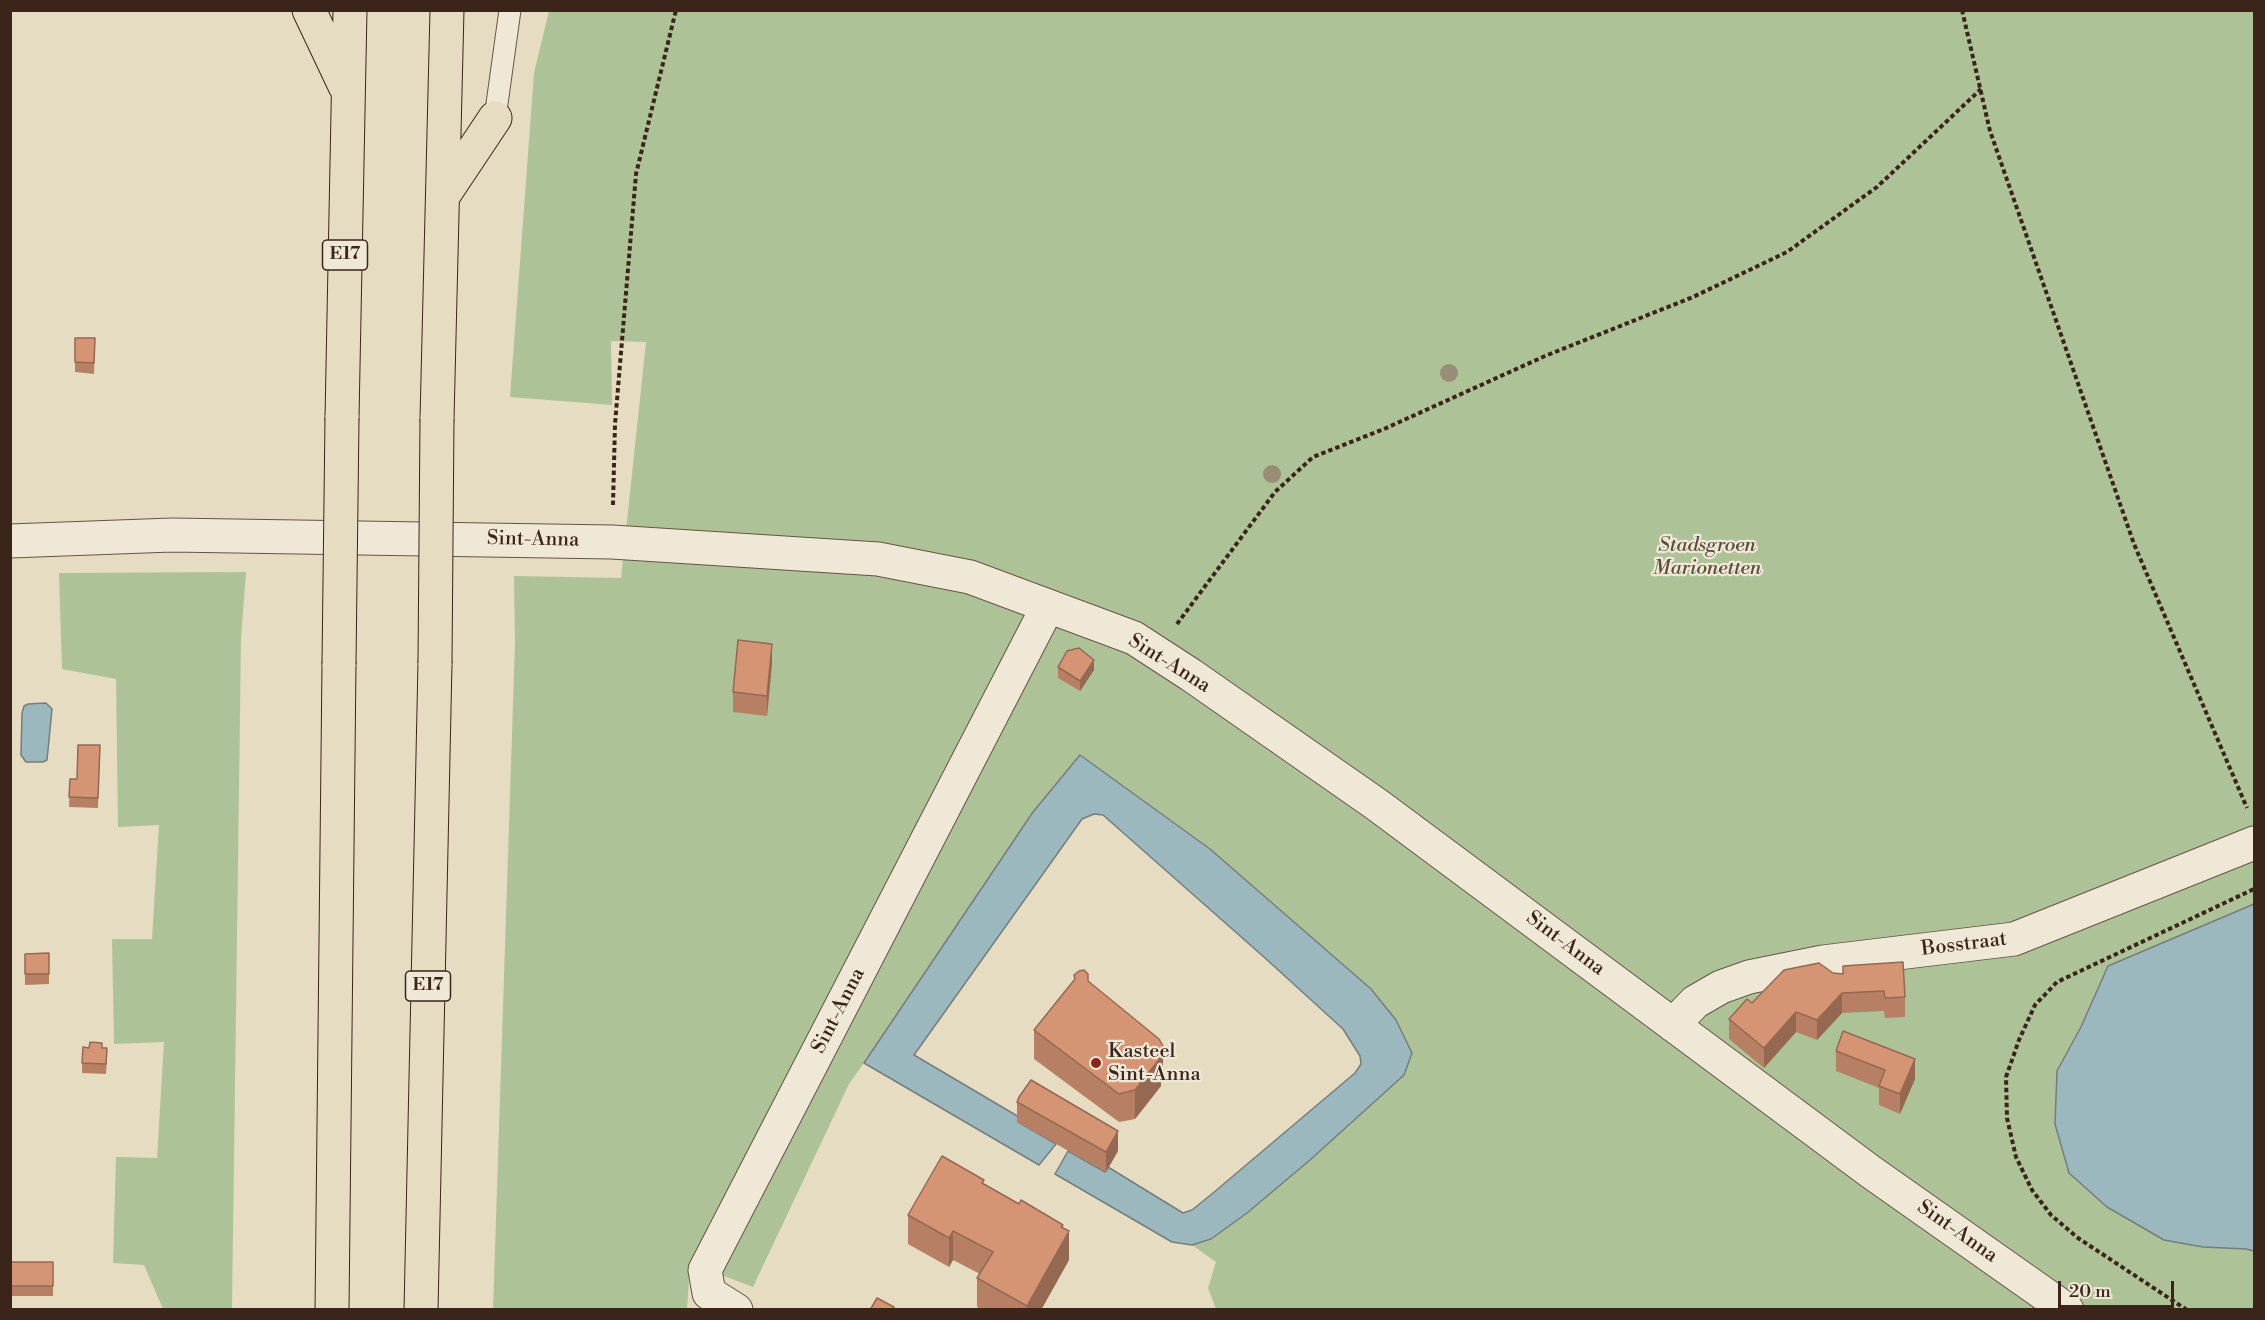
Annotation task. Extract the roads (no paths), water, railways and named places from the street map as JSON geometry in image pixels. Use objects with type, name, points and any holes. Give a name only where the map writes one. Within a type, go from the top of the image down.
[{"type":"highway","points":[[309,10],[348,93]]},
{"type":"highway","name":"E17","points":[[332,1310],[342,418],[350,10]]},
{"type":"highway","name":"E17","points":[[421,1310],[435,663],[437,419],[447,10]]},
{"type":"highway","points":[[443,196],[495,118]]},
{"type":"street","name":"Sint-Anna","points":[[10,541],[172,535],[612,542],[878,560],[970,577],[1134,638],[1376,804],[1871,1172],[2067,1310]]},
{"type":"street","name":"Sint-Anna","points":[[736,1310],[708,1293],[705,1270],[1048,606]]},
{"type":"street","name":"Bosstraat","points":[[1673,1025],[1695,1002],[1721,987],[1749,976],[1823,962],[2014,939],[2254,843]]},
{"type":"lane","points":[[495,118],[510,10]]},
{"type":"water","points":[[46,703],[52,709],[47,760],[26,762],[21,755],[24,706]]},
{"type":"water","points":[[1080,755],[1210,849],[1371,989],[1396,1020],[1412,1053],[1404,1075],[1310,1160],[1247,1213],[1211,1239],[1192,1245],[1172,1242],[1055,1174],[1068,1151],[1105,1172],[1108,1167],[1183,1213],[1192,1210],[1213,1193],[1355,1073],[1361,1064],[1360,1056],[1343,1029],[1103,815],[1094,814],[1082,819],[914,1055],[1019,1117],[1018,1122],[1056,1144],[1039,1165],[864,1063],[1033,812]]},
{"type":"water","points":[[2254,904],[2254,1251],[2203,1247],[2164,1240],[2107,1207],[2069,1173],[2055,1124],[2057,1071],[2081,1027],[2108,966]]},
{"type":"place","name":"Kasteel Sint-Anna","points":[[1096,1063]]},
{"type":"park label","name":"Stadsgroen Marionetten","points":[[1707,558]]}]
